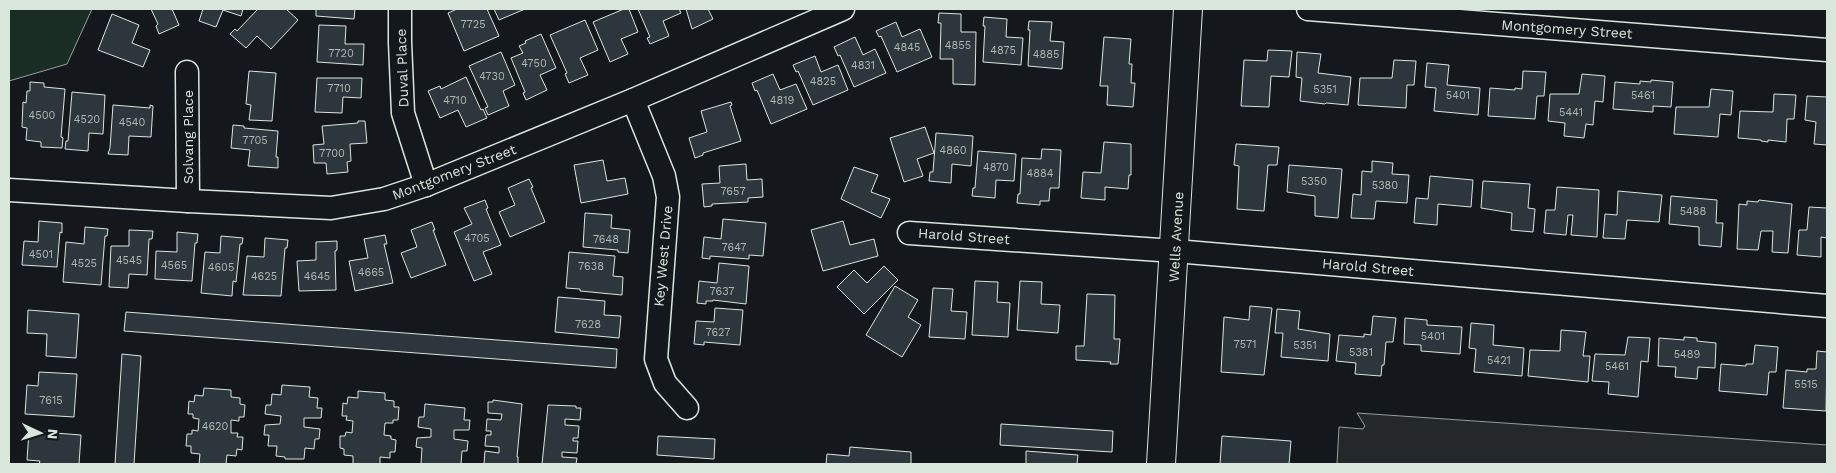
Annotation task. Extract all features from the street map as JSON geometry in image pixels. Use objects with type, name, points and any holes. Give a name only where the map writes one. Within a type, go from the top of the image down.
[{"type":"main road","name":"Wells Avenue","points":[[1161,464],[1188,9]]},
{"type":"street","name":"Duval Place","points":[[400,9],[403,113],[426,185]]},
{"type":"street","name":"Montgomery Street","points":[[9,190],[331,208],[384,200],[426,185],[633,100],[843,9]]},
{"type":"street","name":"Montgomery Street","points":[[1308,9],[1827,50]]},
{"type":"street","name":"Solvang Place","points":[[187,72],[188,201]]},
{"type":"street","name":"Key West Drive","points":[[633,100],[664,176],[668,197],[656,359],[666,383],[687,408]]},
{"type":"street","name":"Harold Street","points":[[909,233],[1175,251],[1827,306]]},
{"type":"green space","points":[[9,9],[92,9],[67,64],[9,81]]},
{"type":"shaded area","points":[[1357,413],[1827,445],[1827,464],[1337,464],[1339,427],[1363,429],[1365,426]]},
{"type":"building","points":[[151,9],[172,9],[179,25],[159,34],[156,26],[158,24]]},
{"type":"building","points":[[203,9],[243,9],[241,16],[223,10],[216,27],[199,21]]},
{"type":"building","points":[[258,9],[286,9],[298,20],[271,49],[257,36],[246,48],[230,34],[235,29],[237,31]]},
{"type":"building","points":[[316,9],[355,9],[354,19],[316,16]]},
{"type":"building","points":[[457,9],[487,9],[499,36],[464,51],[448,13]]},
{"type":"building","points":[[494,9],[525,9],[499,20]]},
{"type":"building","points":[[624,9],[629,9],[638,32],[621,39],[628,54],[610,62],[593,22]]},
{"type":"building","points":[[638,9],[679,9],[681,13],[663,21],[669,36],[650,44],[647,38],[650,37]]},
{"type":"building","points":[[686,9],[708,9],[713,19],[692,29]]},
{"type":"building","points":[[939,13],[961,14],[961,32],[976,32],[975,85],[953,84],[953,59],[940,59],[941,23],[938,23]]},
{"type":"building","points":[[112,14],[139,25],[132,43],[150,50],[143,67],[98,50]]},
{"type":"building","points":[[984,17],[1007,19],[1006,37],[1023,38],[1021,65],[983,62]]},
{"type":"building","points":[[585,20],[598,50],[580,58],[588,75],[569,83],[565,74],[567,73],[550,35]]},
{"type":"building","points":[[1029,21],[1052,22],[1050,41],[1064,42],[1062,69],[1028,66]]},
{"type":"building","points":[[896,22],[902,37],[920,29],[932,57],[897,72],[881,36],[879,37],[876,31]]},
{"type":"building","points":[[319,25],[346,26],[345,44],[364,44],[363,65],[317,62]]},
{"type":"building","points":[[541,34],[556,68],[540,75],[547,90],[526,100],[523,93],[525,92],[511,58],[523,53],[519,46],[526,43],[525,41]]},
{"type":"building","points":[[855,37],[863,55],[875,49],[886,73],[854,87],[840,55],[838,56],[834,47]]},
{"type":"building","points":[[1104,37],[1131,39],[1129,64],[1132,64],[1131,83],[1135,83],[1133,107],[1107,105],[1108,86],[1100,86]]},
{"type":"building","points":[[1268,50],[1292,51],[1289,77],[1271,76],[1269,107],[1241,106],[1244,60],[1267,61]]},
{"type":"building","points":[[501,52],[515,85],[503,91],[509,106],[488,115],[485,108],[488,107],[469,66]]},
{"type":"building","points":[[1297,52],[1321,54],[1318,73],[1351,77],[1348,105],[1300,101],[1302,78],[1296,77]]},
{"type":"building","points":[[815,56],[821,72],[838,65],[848,90],[813,105],[798,71],[796,72],[793,65]]},
{"type":"building","points":[[1394,60],[1416,61],[1414,85],[1407,85],[1406,108],[1358,105],[1360,78],[1392,78]]},
{"type":"building","points":[[1427,63],[1449,65],[1447,85],[1480,88],[1478,115],[1434,111],[1436,88],[1425,87]]},
{"type":"building","points":[[249,71],[276,73],[272,121],[249,120],[251,105],[246,104]]},
{"type":"building","points":[[1523,71],[1546,72],[1544,96],[1537,96],[1535,119],[1488,116],[1490,88],[1522,89]]},
{"type":"building","points":[[773,74],[780,90],[796,84],[807,109],[771,124],[757,90],[755,91],[752,83]]},
{"type":"building","points":[[1582,74],[1605,76],[1603,102],[1595,101],[1593,125],[1586,124],[1584,138],[1564,136],[1565,123],[1548,121],[1550,94],[1579,94]]},
{"type":"building","points":[[466,77],[481,110],[483,109],[487,118],[466,127],[458,110],[440,118],[428,91],[440,86],[441,89]]},
{"type":"building","points":[[317,78],[362,78],[361,98],[343,97],[342,113],[315,112]]},
{"type":"building","points":[[1651,80],[1673,82],[1671,107],[1653,106],[1653,112],[1613,109],[1615,82],[1640,84],[1640,81],[1651,82]]},
{"type":"building","points":[[30,82],[44,83],[44,87],[65,89],[61,137],[63,138],[62,148],[41,147],[41,142],[26,140],[27,128],[22,127],[23,102],[26,103],[27,91],[30,91]]},
{"type":"building","points":[[1711,89],[1733,91],[1731,115],[1720,114],[1718,137],[1674,134],[1676,107],[1709,107]]},
{"type":"building","points":[[72,92],[105,95],[103,134],[89,133],[88,151],[65,149],[66,141],[68,141]]},
{"type":"building","points":[[1774,94],[1796,95],[1794,119],[1787,119],[1786,142],[1738,138],[1740,111],[1773,112]]},
{"type":"building","points":[[1807,96],[1827,97],[1827,145],[1814,144],[1816,122],[1805,120]]},
{"type":"building","points":[[731,102],[732,105],[730,106],[741,141],[703,153],[703,155],[695,158],[689,138],[707,132],[701,111]]},
{"type":"building","points":[[113,105],[150,108],[150,105],[153,106],[151,137],[129,136],[128,155],[108,154]]},
{"type":"building","points":[[358,121],[365,121],[367,143],[350,144],[351,161],[347,162],[348,172],[327,174],[326,163],[314,163],[313,145],[324,144],[322,126],[358,123]]},
{"type":"building","points":[[233,125],[244,126],[244,128],[278,131],[276,157],[278,157],[278,168],[248,166],[250,150],[231,148]]},
{"type":"building","points":[[925,127],[934,153],[917,159],[923,176],[904,182],[890,138]]},
{"type":"building","points":[[936,133],[973,136],[971,166],[952,164],[951,183],[929,181],[930,172],[933,172]]},
{"type":"building","points":[[1104,142],[1131,144],[1131,175],[1129,175],[1128,189],[1105,187],[1105,200],[1081,198],[1083,172],[1101,173]]},
{"type":"building","points":[[1236,144],[1279,147],[1277,165],[1268,165],[1264,211],[1237,209],[1239,166],[1234,165]]},
{"type":"building","points":[[1042,149],[1061,150],[1059,188],[1050,188],[1049,201],[1040,201],[1040,205],[1017,203],[1018,194],[1020,194],[1022,158],[1041,159]]},
{"type":"building","points":[[978,151],[1016,154],[1014,181],[996,180],[995,198],[972,196],[973,188],[975,188]]},
{"type":"building","points":[[603,160],[607,181],[625,178],[628,194],[581,203],[574,165]]},
{"type":"building","points":[[1372,161],[1393,163],[1392,174],[1409,175],[1407,203],[1376,201],[1374,219],[1351,218],[1353,194],[1361,195],[1362,171],[1372,172]]},
{"type":"building","points":[[746,164],[747,180],[762,179],[763,197],[748,198],[748,202],[712,204],[712,206],[704,207],[702,184],[720,183],[719,166]]},
{"type":"building","points":[[1289,165],[1342,169],[1338,218],[1315,216],[1315,196],[1287,192]]},
{"type":"building","points":[[854,167],[878,175],[871,192],[890,199],[881,218],[841,199]]},
{"type":"building","points":[[1430,176],[1473,180],[1471,207],[1438,204],[1437,225],[1414,223],[1416,198],[1428,199]]},
{"type":"building","points":[[529,179],[545,222],[510,237],[499,212],[515,205],[508,188]]},
{"type":"building","points":[[1483,181],[1530,184],[1528,208],[1535,209],[1533,232],[1511,230],[1512,213],[1481,208]]},
{"type":"building","points":[[1557,187],[1599,190],[1597,237],[1571,235],[1573,215],[1568,215],[1566,235],[1544,233],[1546,210],[1555,210]]},
{"type":"building","points":[[1618,191],[1662,195],[1659,222],[1627,220],[1625,239],[1603,238],[1605,214],[1617,215]]},
{"type":"building","points":[[1671,196],[1717,200],[1716,223],[1723,223],[1721,247],[1699,245],[1699,227],[1669,224]]},
{"type":"building","points":[[485,200],[488,208],[486,209],[501,245],[483,252],[492,274],[474,281],[454,232],[472,224],[464,208]]},
{"type":"building","points":[[1759,200],[1792,204],[1788,253],[1772,252],[1773,231],[1761,231],[1758,250],[1737,249],[1739,204],[1747,205],[1747,201],[1758,202]]},
{"type":"building","points":[[1809,207],[1827,208],[1827,238],[1821,237],[1821,257],[1797,255],[1799,230],[1807,230]]},
{"type":"building","points":[[585,213],[612,215],[611,228],[630,230],[628,253],[618,252],[618,250],[583,247]]},
{"type":"building","points":[[723,219],[766,223],[763,256],[749,255],[749,259],[710,256],[710,259],[702,258],[704,237],[721,239]]},
{"type":"building","points":[[39,221],[62,223],[57,267],[22,265],[24,241],[38,242]]},
{"type":"building","points":[[843,221],[850,245],[874,239],[878,256],[823,271],[811,230]]},
{"type":"building","points":[[432,222],[435,230],[433,230],[446,265],[411,278],[401,253],[417,247],[411,230]]},
{"type":"building","points":[[85,227],[108,229],[107,236],[105,236],[101,285],[63,282],[66,242],[84,244]]},
{"type":"building","points":[[129,230],[153,231],[152,239],[149,239],[147,275],[129,274],[128,288],[109,287],[111,246],[129,246]]},
{"type":"building","points":[[177,232],[198,234],[197,243],[195,243],[192,281],[155,279],[156,251],[177,252]]},
{"type":"building","points":[[385,235],[387,244],[384,244],[393,283],[355,291],[349,261],[368,258],[364,239]]},
{"type":"building","points":[[221,236],[243,238],[242,244],[240,244],[236,282],[233,281],[232,296],[201,293],[205,252],[220,253]]},
{"type":"building","points":[[265,238],[288,240],[287,248],[285,248],[281,296],[243,295],[247,256],[264,257]]},
{"type":"building","points":[[337,241],[337,250],[335,251],[336,290],[299,291],[297,261],[316,260],[316,242]]},
{"type":"building","points":[[569,252],[615,256],[613,276],[623,277],[622,295],[566,288]]},
{"type":"building","points":[[719,263],[749,266],[746,304],[713,300],[706,301],[706,304],[697,303],[699,281],[717,283]]},
{"type":"building","points":[[884,266],[898,280],[864,314],[837,287],[854,270],[867,283]]},
{"type":"building","points":[[975,281],[998,282],[997,302],[1010,303],[1008,337],[972,335]]},
{"type":"building","points":[[1020,281],[1042,282],[1041,304],[1060,305],[1058,333],[1017,330]]},
{"type":"building","points":[[895,286],[918,300],[908,317],[921,325],[902,357],[866,335]]},
{"type":"building","points":[[933,288],[953,289],[951,311],[967,312],[965,339],[929,337]]},
{"type":"building","points":[[1087,294],[1115,295],[1114,339],[1120,339],[1118,364],[1076,360],[1076,346],[1084,346]]},
{"type":"building","points":[[558,297],[605,301],[604,315],[621,316],[619,338],[555,332]]},
{"type":"building","points":[[1250,306],[1272,308],[1264,375],[1221,372],[1224,317],[1249,320]]},
{"type":"building","points":[[715,308],[743,310],[740,345],[704,342],[704,345],[694,344],[696,321],[714,322]]},
{"type":"building","points":[[1277,309],[1300,311],[1298,329],[1330,334],[1328,361],[1281,357],[1283,333],[1275,333]]},
{"type":"building","points":[[28,310],[79,314],[76,358],[46,356],[47,334],[27,333]]},
{"type":"building","points":[[126,312],[617,349],[616,368],[124,331]]},
{"type":"building","points":[[1373,316],[1396,318],[1393,342],[1386,342],[1381,376],[1355,374],[1356,363],[1336,361],[1339,335],[1364,337],[1364,334],[1371,335]]},
{"type":"building","points":[[1405,318],[1427,320],[1427,325],[1462,327],[1460,354],[1421,351],[1421,345],[1404,344]]},
{"type":"building","points":[[1471,323],[1494,325],[1493,345],[1524,348],[1522,376],[1474,372],[1476,349],[1469,348]]},
{"type":"building","points":[[1561,330],[1586,332],[1583,356],[1590,356],[1588,382],[1528,376],[1530,350],[1560,351]]},
{"type":"building","points":[[1628,337],[1650,338],[1648,362],[1641,361],[1638,397],[1608,394],[1609,382],[1592,381],[1595,354],[1625,355]]},
{"type":"building","points":[[1684,337],[1697,338],[1697,341],[1716,343],[1715,368],[1698,367],[1697,379],[1675,377],[1676,367],[1658,366],[1659,338],[1684,340]]},
{"type":"building","points":[[1755,345],[1778,347],[1776,372],[1769,372],[1767,395],[1719,391],[1721,364],[1746,366],[1746,364],[1753,364]]},
{"type":"building","points":[[1817,351],[1827,352],[1826,411],[1783,408],[1786,370],[1807,372],[1807,369],[1816,369]]},
{"type":"building","points":[[122,354],[141,356],[134,464],[115,464]]},
{"type":"building","points":[[39,372],[77,374],[74,417],[25,414],[27,385],[38,386]]},
{"type":"building","points":[[282,385],[310,387],[309,397],[318,398],[317,408],[322,408],[321,418],[304,418],[304,427],[320,429],[319,439],[315,439],[314,449],[305,448],[304,459],[285,459],[285,457],[276,456],[277,446],[268,446],[269,435],[264,435],[265,425],[280,424],[281,416],[265,414],[266,405],[271,405],[272,394],[281,395]]},
{"type":"building","points":[[204,388],[231,390],[231,397],[240,398],[240,404],[245,405],[244,417],[239,417],[239,421],[231,420],[231,433],[238,433],[237,437],[243,437],[242,450],[237,449],[236,456],[227,455],[226,464],[199,464],[200,454],[191,453],[191,446],[186,446],[187,434],[192,434],[192,430],[198,431],[199,419],[193,418],[193,414],[188,414],[189,401],[194,402],[195,395],[203,396]]},
{"type":"building","points":[[358,391],[385,393],[385,400],[394,401],[394,407],[399,407],[398,420],[393,420],[393,423],[385,423],[384,435],[391,436],[391,439],[396,440],[395,452],[390,452],[390,458],[380,457],[380,464],[353,464],[353,456],[344,455],[344,449],[340,448],[340,436],[345,436],[346,432],[352,433],[353,421],[346,420],[347,416],[342,416],[343,403],[347,404],[348,397],[358,398]]},
{"type":"building","points":[[493,400],[522,404],[518,464],[484,464],[485,451],[499,453],[499,447],[485,446],[486,435],[491,435],[491,431],[486,431],[487,419],[501,420],[502,414],[488,413],[488,402],[493,402]]},
{"type":"building","points":[[425,404],[465,408],[464,420],[470,420],[469,430],[454,430],[454,439],[468,441],[467,451],[462,451],[461,464],[421,464],[422,448],[416,447],[417,438],[431,437],[431,429],[418,427],[419,417],[424,417]]},
{"type":"building","points":[[548,405],[576,406],[576,408],[581,408],[580,420],[565,419],[565,425],[579,426],[578,438],[573,438],[573,441],[578,441],[577,453],[562,452],[562,457],[577,458],[576,464],[542,464]]},
{"type":"building","points":[[1001,424],[1113,431],[1112,452],[1000,445]]},
{"type":"building","points":[[29,431],[81,435],[79,464],[39,464],[40,461],[27,460]]},
{"type":"building","points":[[658,436],[715,439],[714,459],[657,455]]},
{"type":"building","points":[[1222,436],[1291,441],[1289,464],[1220,464]]},
{"type":"building","points":[[850,447],[911,452],[911,464],[826,464],[827,454],[849,456]]},
{"type":"building","points":[[1026,451],[1078,455],[1077,464],[1026,464]]}]
